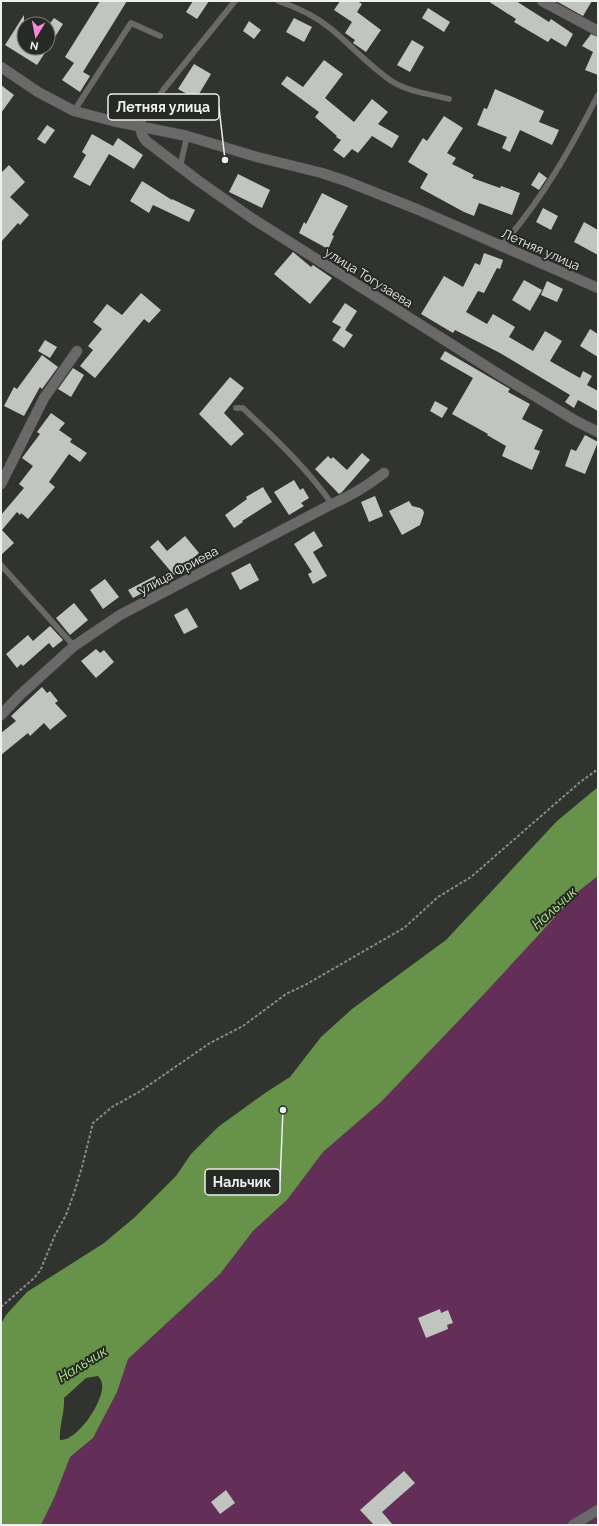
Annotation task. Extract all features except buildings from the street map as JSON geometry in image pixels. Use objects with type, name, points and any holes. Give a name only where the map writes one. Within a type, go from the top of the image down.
[{"type":"street","points":[[542,1],[598,31]]},
{"type":"street","name":"Летняя улица","points":[[1,67],[38,92],[74,111],[140,127],[187,136],[346,181],[502,245],[598,288]]},
{"type":"street","name":"улица Тогузаева","points":[[140,127],[142,135],[146,141],[200,182],[253,219],[500,375],[576,421],[598,432]]},
{"type":"street","points":[[1,484],[44,398],[77,351]]},
{"type":"street","name":"улица Фриева","points":[[1,715],[25,690],[74,646],[120,615],[332,504],[352,496],[368,486],[384,473]]},
{"type":"street","points":[[573,1525],[598,1510]]},
{"type":"lane","points":[[140,127],[148,111],[164,89],[235,1]]},
{"type":"lane","points":[[278,1],[288,4],[310,15],[329,28],[393,82],[449,99]]},
{"type":"lane","points":[[74,111],[131,22],[160,36]]},
{"type":"lane","points":[[502,245],[520,225],[550,181],[567,154],[598,95]]},
{"type":"lane","points":[[180,167],[187,136]]},
{"type":"lane","points":[[236,408],[242,408],[248,413],[289,453],[309,474],[332,504]]},
{"type":"lane","points":[[1,565],[74,646]]},
{"type":"path","points":[[1,1307],[40,1271],[66,1215],[74,1193],[93,1123],[112,1108],[139,1092],[210,1043],[243,1026],[286,994],[404,928],[438,897],[471,877],[579,783],[598,769]]},
{"type":"shaded area","points":[[598,876],[598,1525],[41,1525],[55,1496],[70,1456],[93,1438],[117,1392],[128,1359],[220,1274],[253,1231],[287,1200],[323,1152],[381,1102],[580,890]]},
{"type":"water","points":[[598,787],[598,876],[580,890],[485,993],[381,1102],[323,1152],[287,1200],[253,1231],[220,1274],[128,1359],[117,1392],[93,1438],[70,1457],[55,1496],[41,1525],[1,1525],[1,1324],[6,1315],[27,1292],[104,1243],[135,1217],[176,1176],[191,1154],[218,1127],[290,1077],[321,1037],[352,1009],[446,940],[557,821]],"holes":[[[98,1376],[102,1383],[102,1391],[95,1409],[82,1427],[67,1439],[60,1440],[64,1398],[86,1378]]]},
{"type":"place","name":"Летняя улица","points":[[225,160]]},
{"type":"place","name":"Нальчик","points":[[283,1110]]}]
